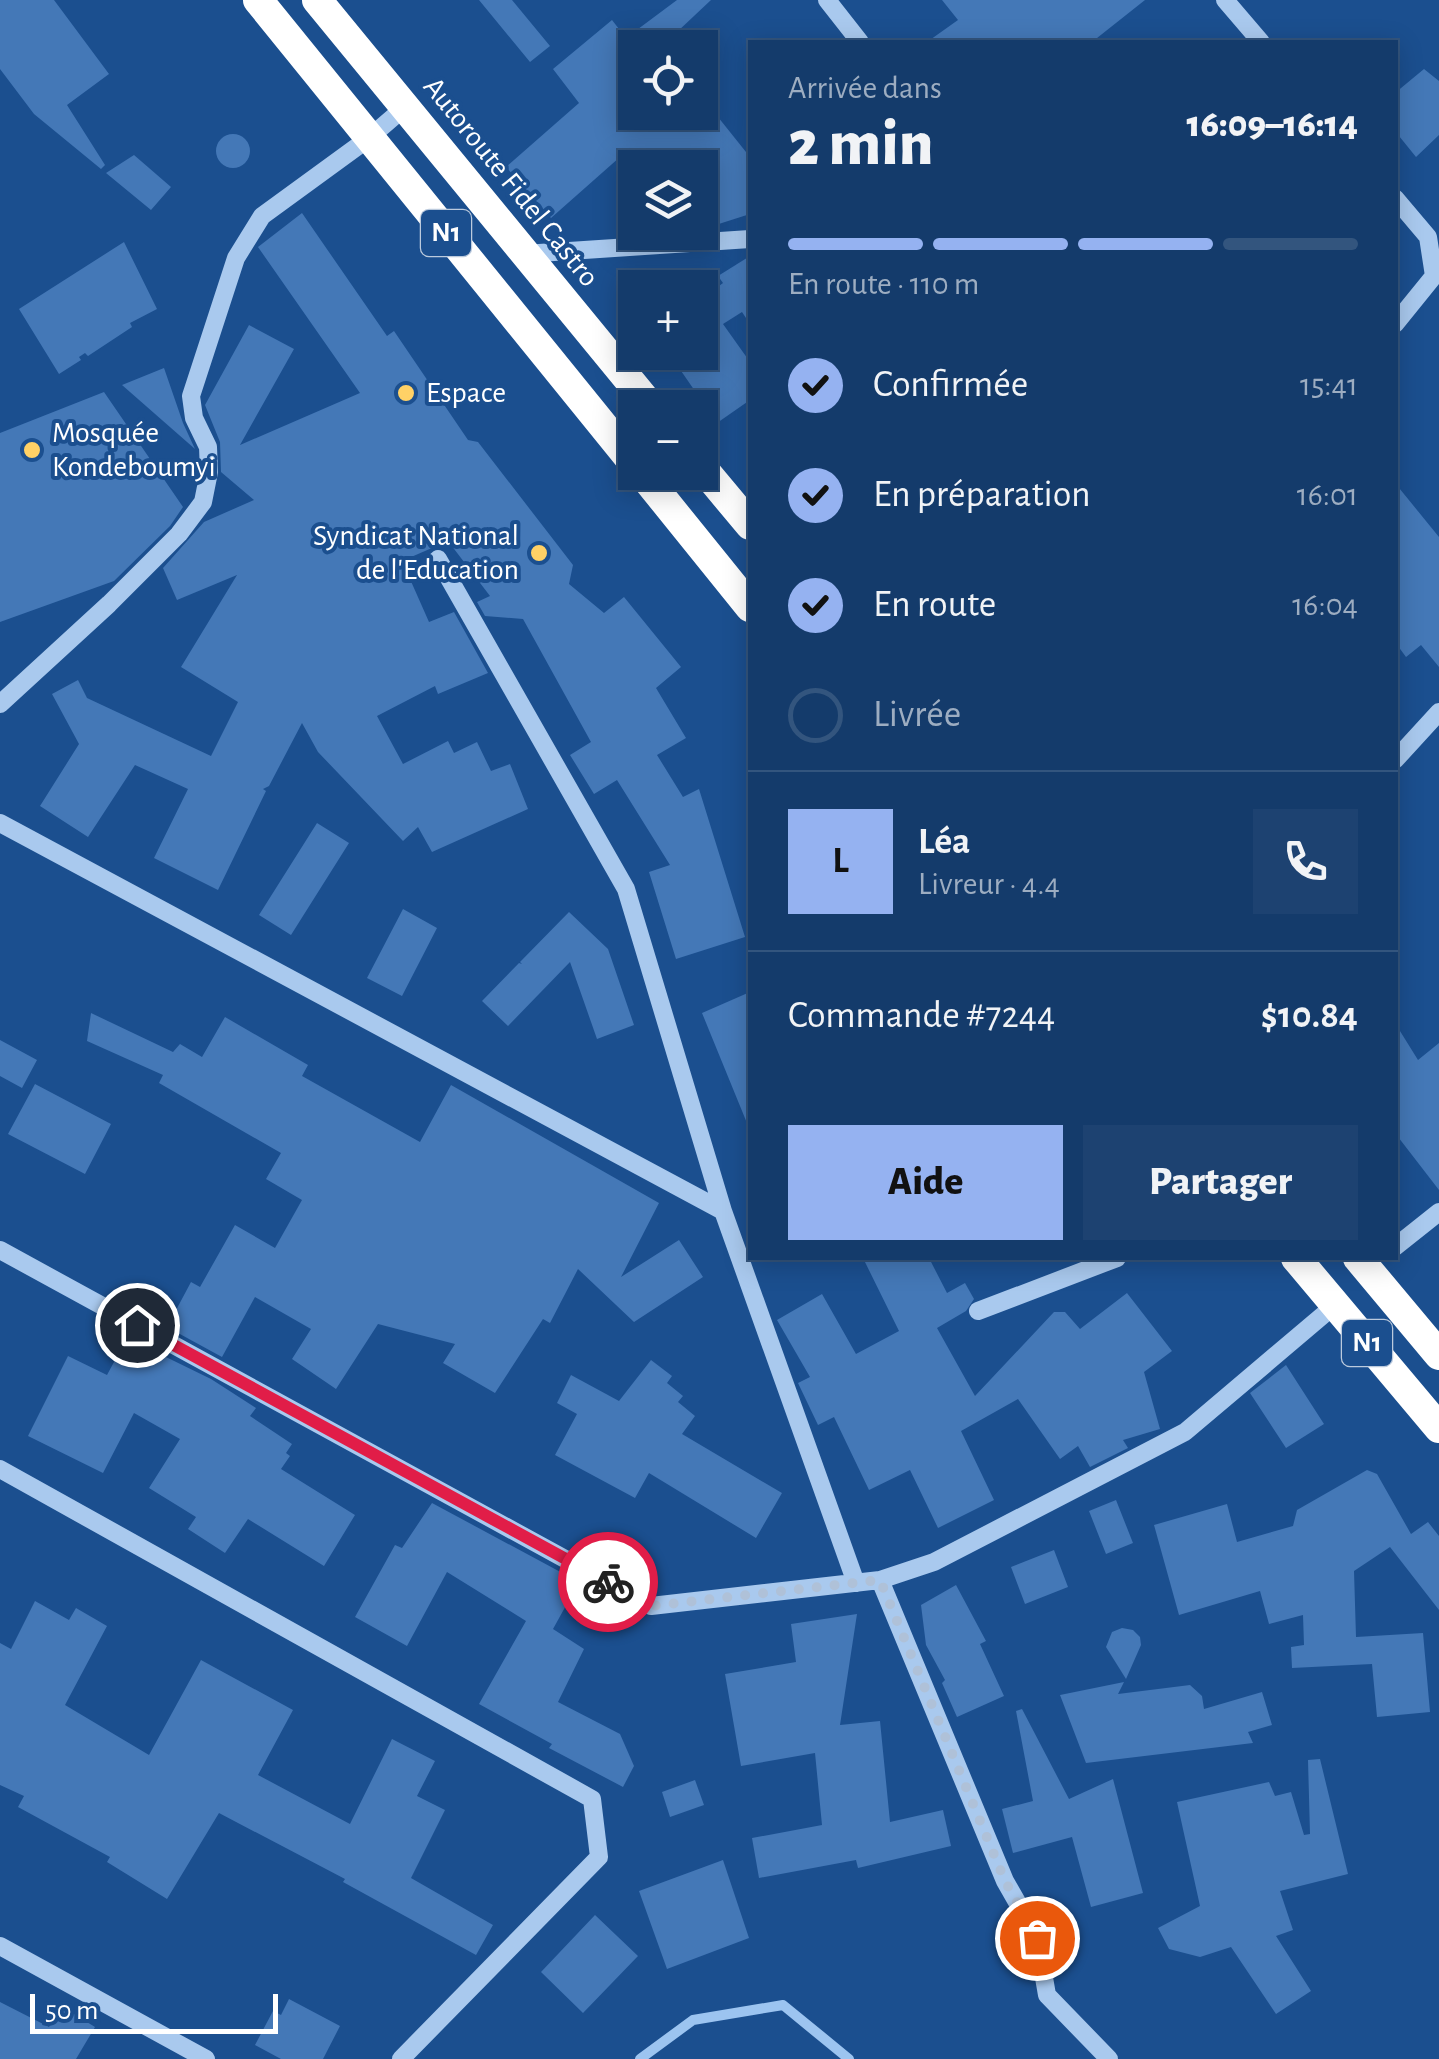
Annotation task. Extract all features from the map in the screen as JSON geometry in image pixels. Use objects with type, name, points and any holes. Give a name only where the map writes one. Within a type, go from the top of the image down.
[{"type":"highway","name":"N1","points":[[258,0],[618,444]]},
{"type":"highway","name":"Autoroute Fidel Castro","points":[[317,0],[637,390]]},
{"type":"highway","points":[[718,487],[748,523]]},
{"type":"highway","points":[[656,490],[748,605]]},
{"type":"highway","name":"N1","points":[[1298,1260],[1439,1428]]},
{"type":"highway","name":"N1","points":[[1369,1261],[1439,1355]]},
{"type":"street","points":[[827,0],[858,40]]},
{"type":"street","points":[[1225,0],[1259,40]]},
{"type":"street","points":[[0,704],[124,590],[180,534],[203,502],[209,472],[208,448],[194,418],[191,396],[236,258],[262,216],[370,138],[405,107]]},
{"type":"street","points":[[1398,202],[1428,237],[1434,276],[1398,320]]},
{"type":"street","points":[[524,254],[748,239]]},
{"type":"street","points":[[438,558],[626,890],[722,1210],[856,1583]]},
{"type":"street","points":[[1398,757],[1439,712]]},
{"type":"street","points":[[0,822],[722,1210]]},
{"type":"street","points":[[1398,1245],[1439,1212]]},
{"type":"street","points":[[0,1250],[651,1606],[880,1580],[934,1562],[1184,1432],[1335,1305]]},
{"type":"street","points":[[978,1311],[1112,1260]]},
{"type":"street","points":[[0,1469],[592,1800],[598,1858],[401,2059]]},
{"type":"street","points":[[880,1580],[1005,1881],[1037,1938],[1047,1995],[1109,2059]]},
{"type":"street","points":[[0,1946],[206,2059]]},
{"type":"building","points":[[0,0],[54,0],[109,74],[67,105],[105,165],[101,169],[34,114],[0,69]]},
{"type":"building","points":[[479,0],[512,0],[550,46],[530,62]]},
{"type":"building","points":[[677,0],[711,0],[679,30],[637,30]]},
{"type":"building","points":[[942,0],[1145,0],[1095,40],[930,40],[958,20]]},
{"type":"building","points":[[612,20],[620,30],[618,130],[718,130],[718,117],[748,154],[748,215],[718,224],[718,150],[618,150],[618,159],[551,218],[506,167],[579,103],[553,69]]},
{"type":"building","points":[[1424,69],[1439,81],[1439,135],[1416,157],[1398,135],[1398,91]]},
{"type":"building","points":[[233,134],[245,139],[250,151],[245,163],[233,168],[221,163],[216,151],[221,139]]},
{"type":"building","points":[[134,155],[171,187],[151,210],[106,173]]},
{"type":"building","points":[[302,213],[387,336],[394,331],[468,440],[478,442],[573,565],[569,584],[604,613],[624,597],[681,667],[656,688],[686,738],[657,755],[683,797],[699,789],[745,937],[676,959],[649,872],[670,865],[617,780],[594,794],[570,755],[591,742],[523,619],[485,616],[477,602],[490,596],[448,541],[402,561],[429,622],[454,612],[488,673],[438,694],[435,686],[377,716],[403,764],[448,741],[454,753],[477,742],[491,771],[510,764],[528,809],[432,852],[418,827],[403,841],[318,752],[302,723],[269,786],[263,789],[266,791],[218,890],[154,858],[188,789],[135,765],[88,837],[40,806],[79,744],[52,694],[78,680],[87,698],[211,756],[238,702],[181,667],[237,575],[177,600],[163,568],[204,522],[254,500],[221,472],[220,442],[205,405],[249,325],[294,349],[240,445],[360,393],[258,247]]},
{"type":"building","points":[[124,242],[157,309],[130,323],[132,327],[88,356],[85,353],[59,374],[19,309]]},
{"type":"building","points":[[748,257],[748,321],[742,312],[723,324],[748,359],[748,401],[718,422],[718,390],[694,390],[680,370],[718,370],[718,287],[723,283],[718,276]]},
{"type":"building","points":[[164,368],[183,423],[195,449],[122,385]]},
{"type":"building","points":[[104,392],[183,507],[170,526],[114,581],[0,622],[0,433]]},
{"type":"building","points":[[1398,487],[1439,537],[1439,667],[1421,645],[1406,657],[1398,646]]},
{"type":"building","points":[[317,823],[349,843],[291,935],[259,915]]},
{"type":"building","points":[[403,909],[437,928],[402,996],[367,978]]},
{"type":"building","points":[[569,912],[608,949],[634,1025],[597,1039],[570,962],[508,1026],[482,1001]]},
{"type":"building","points":[[748,993],[748,1126],[702,1013]]},
{"type":"building","points":[[91,1013],[173,1052],[180,1044],[202,1057],[225,1017],[308,1065],[302,1076],[420,1142],[451,1085],[659,1203],[621,1277],[679,1240],[703,1277],[634,1322],[578,1269],[550,1323],[543,1319],[495,1393],[443,1363],[455,1344],[378,1324],[336,1389],[292,1359],[311,1329],[255,1297],[222,1357],[167,1327],[191,1282],[200,1287],[235,1225],[275,1248],[302,1200],[266,1179],[281,1153],[159,1083],[163,1075],[87,1041]]},
{"type":"building","points":[[1398,1028],[1418,1060],[1439,1043],[1439,1190],[1398,1137]]},
{"type":"building","points":[[0,1040],[37,1060],[22,1088],[0,1076]]},
{"type":"building","points":[[35,1084],[111,1124],[85,1174],[8,1134]]},
{"type":"building","points":[[864,1260],[930,1260],[947,1293],[965,1283],[974,1299],[966,1311],[937,1328],[975,1396],[1054,1312],[1065,1312],[1080,1329],[1127,1293],[1172,1351],[1144,1372],[1160,1429],[1123,1440],[1128,1448],[1090,1467],[1078,1446],[1060,1459],[1018,1399],[961,1431],[994,1500],[938,1528],[910,1470],[869,1490],[834,1417],[818,1425],[798,1383],[810,1377],[777,1320],[822,1294],[856,1354],[899,1331]]},
{"type":"building","points":[[127,1338],[211,1379],[256,1408],[250,1416],[292,1444],[286,1453],[290,1456],[281,1469],[355,1515],[324,1566],[248,1519],[225,1553],[188,1529],[196,1517],[149,1488],[180,1439],[134,1413],[103,1473],[28,1436],[68,1356],[107,1375]]},
{"type":"building","points":[[651,1360],[672,1376],[667,1383],[683,1396],[678,1402],[695,1416],[682,1434],[782,1493],[756,1538],[649,1473],[635,1498],[555,1455],[577,1414],[557,1403],[571,1375],[619,1401]]},
{"type":"building","points":[[1286,1365],[1324,1424],[1286,1448],[1250,1393]]},
{"type":"building","points":[[1367,1470],[1377,1474],[1411,1534],[1428,1522],[1439,1536],[1439,1610],[1390,1547],[1354,1571],[1356,1637],[1423,1633],[1430,1712],[1377,1717],[1372,1664],[1292,1668],[1291,1647],[1304,1645],[1303,1615],[1269,1624],[1260,1591],[1179,1615],[1154,1525],[1227,1504],[1237,1542],[1293,1526],[1297,1510]]},
{"type":"building","points":[[1116,1500],[1133,1543],[1106,1554],[1089,1511]]},
{"type":"building","points":[[432,1503],[579,1582],[553,1629],[584,1649],[558,1702],[620,1734],[634,1766],[623,1787],[549,1748],[552,1744],[479,1704],[526,1621],[447,1572],[407,1646],[355,1617],[395,1545],[402,1548]]},
{"type":"building","points":[[1054,1550],[1068,1587],[1025,1604],[1011,1567]]},
{"type":"building","points":[[956,1585],[986,1641],[980,1644],[1004,1696],[957,1717],[942,1683],[945,1680],[926,1645],[921,1605]]},
{"type":"building","points":[[35,1601],[69,1620],[76,1608],[107,1626],[65,1705],[149,1755],[201,1660],[293,1710],[258,1775],[350,1824],[392,1739],[435,1761],[417,1796],[445,1810],[411,1878],[493,1925],[476,1955],[343,1882],[345,1879],[219,1813],[167,1899],[107,1862],[110,1857],[18,1807],[24,1796],[0,1785],[0,1643],[11,1649]]},
{"type":"building","points":[[857,1614],[840,1725],[880,1721],[890,1822],[943,1810],[951,1846],[858,1868],[856,1860],[759,1878],[752,1838],[822,1825],[815,1753],[741,1766],[725,1674],[796,1662],[791,1624]]},
{"type":"building","points":[[1122,1628],[1133,1630],[1141,1645],[1126,1679],[1106,1647],[1112,1632]]},
{"type":"building","points":[[1124,1682],[1118,1694],[1190,1685],[1202,1696],[1204,1709],[1262,1692],[1272,1725],[1248,1732],[1253,1743],[1086,1763],[1060,1695]]},
{"type":"building","points":[[1022,1709],[1069,1799],[1113,1779],[1143,1893],[1091,1907],[1072,1837],[1013,1853],[1002,1809],[1033,1801],[1016,1711]]},
{"type":"building","points":[[1320,1759],[1348,1874],[1280,1891],[1293,1930],[1276,1936],[1311,1991],[1276,2014],[1231,1947],[1200,1957],[1169,1949],[1158,1928],[1200,1906],[1177,1802],[1269,1782],[1275,1796],[1291,1792],[1304,1835],[1310,1834],[1308,1760]]},
{"type":"building","points":[[695,1780],[704,1805],[670,1817],[662,1792]]},
{"type":"building","points":[[723,1860],[749,1938],[667,1969],[639,1891]]},
{"type":"building","points":[[595,1915],[638,1956],[583,2013],[541,1972]]},
{"type":"building","points":[[289,1999],[340,2026],[323,2059],[281,2059],[255,2045],[273,2011],[281,2015]]},
{"type":"building","points":[[0,2002],[49,2027],[61,2006],[95,2027],[76,2059],[0,2059]]},
{"type":"waterway","points":[[640,2059],[693,2020],[783,2005],[849,2059]]},
{"type":"way so far","points":[[608,1582],[651,1606],[880,1580],[1005,1881],[1037,1938]]},
{"type":"place","name":"Espace","points":[[406,393]]},
{"type":"place","name":"Mosquée Kondeboumyi","points":[[32,450]]},
{"type":"place","name":"Syndicat National de l'Education","points":[[539,553]]},
{"type":"route","points":[[137,1325],[608,1582]]}]
